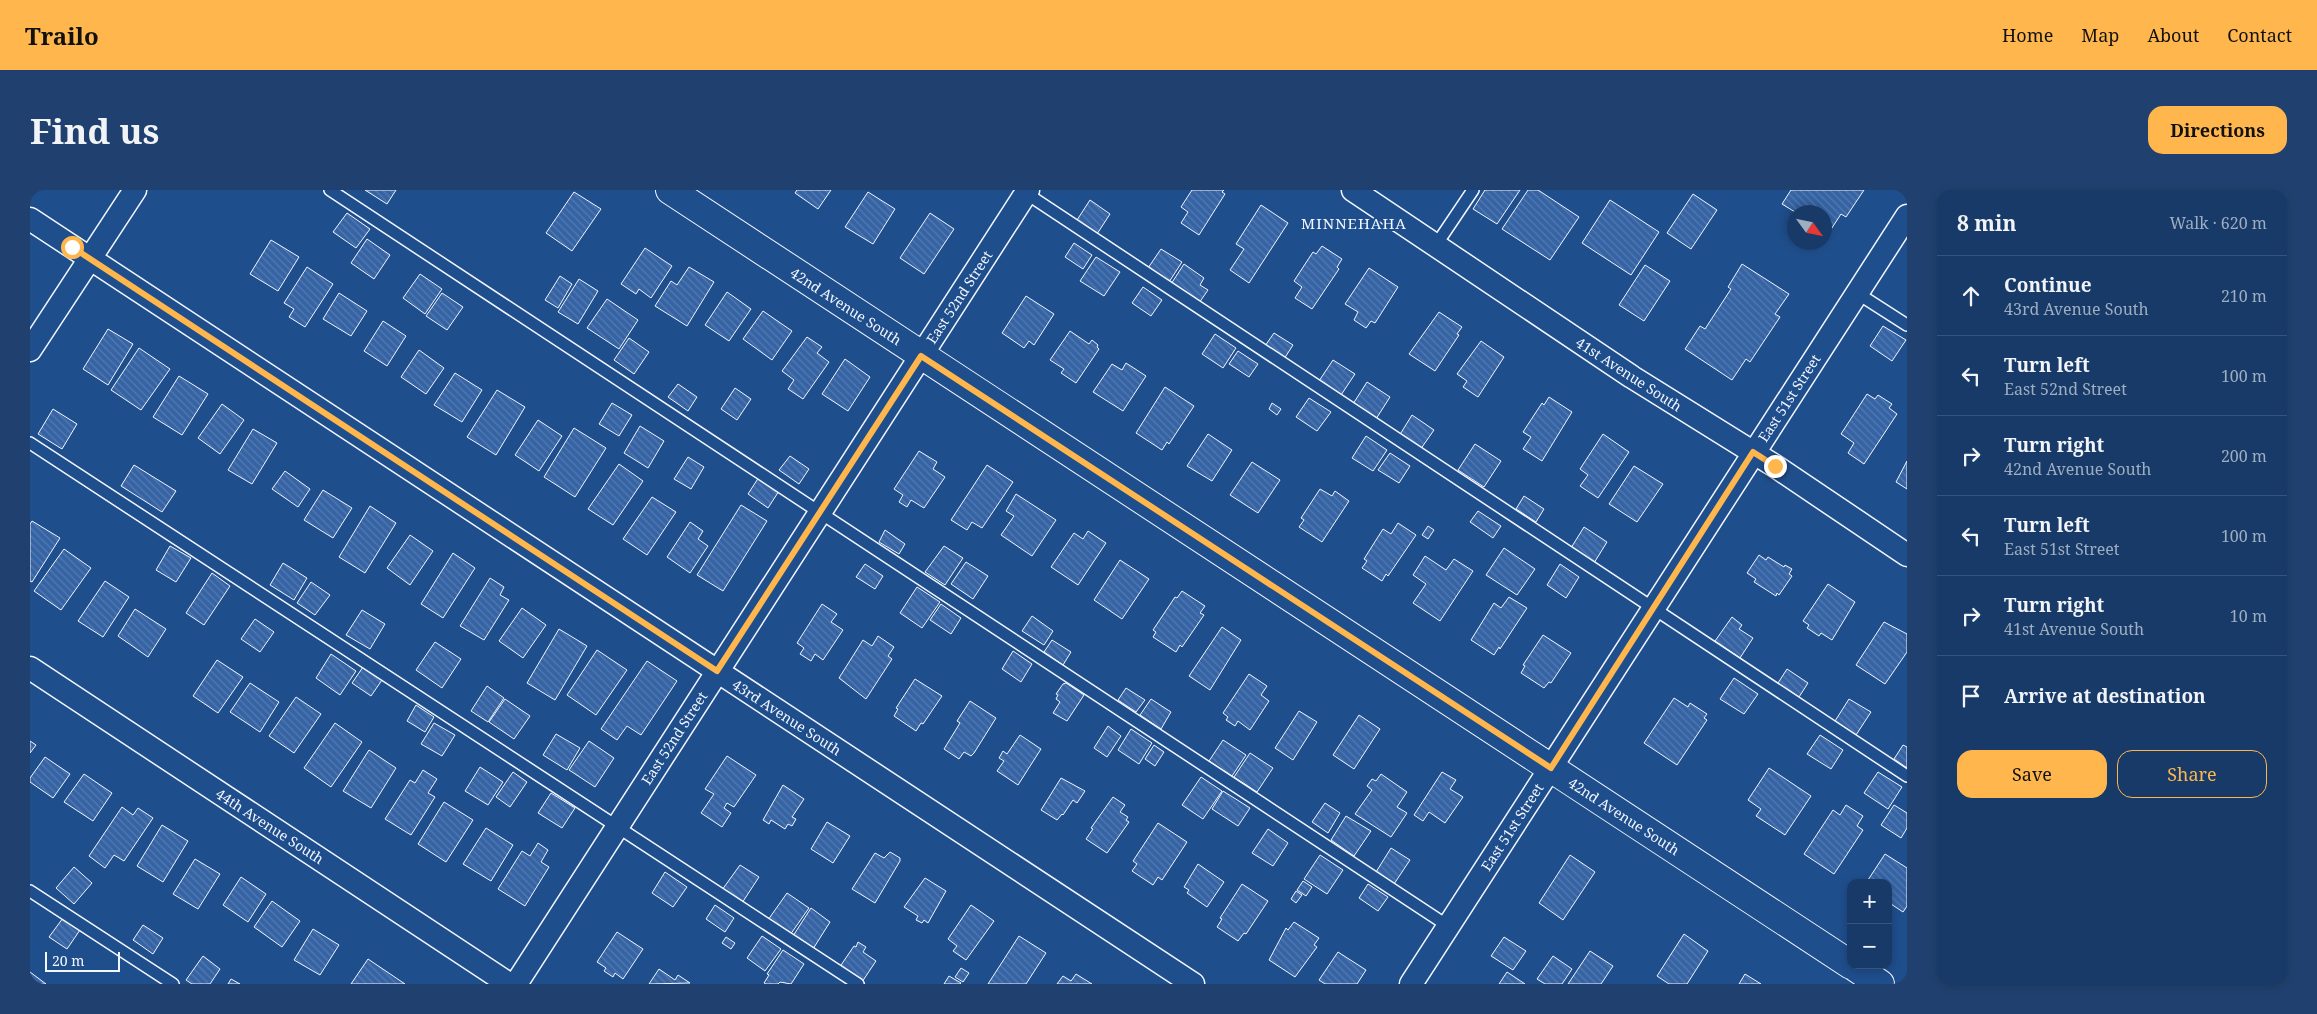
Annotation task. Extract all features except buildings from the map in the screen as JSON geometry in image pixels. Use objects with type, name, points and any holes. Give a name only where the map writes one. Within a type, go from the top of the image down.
[{"type":"street","points":[[30,350],[135,190]]},
{"type":"street","name":"42nd Avenue South","points":[[670,190],[1847,962]]},
{"type":"street","name":"41st Avenue South","points":[[1353,190],[1632,377],[1753,452],[1907,555]]},
{"type":"street","name":"East 52nd Street","points":[[516,984],[921,356],[1024,191]]},
{"type":"street","name":"East 51st Street","points":[[1411,984],[1907,216]]},
{"type":"street","name":"43rd Avenue South","points":[[30,219],[1192,984]]},
{"type":"street","name":"44th Avenue South","points":[[30,668],[510,984]]},
{"type":"street","name":"42nd Avenue South","points":[[1857,969],[1880,984]]},
{"type":"lane","points":[[330,190],[1448,926]]},
{"type":"lane","points":[[1436,246],[1473,190]]},
{"type":"lane","points":[[1024,191],[1907,776]]},
{"type":"lane","points":[[1857,293],[1907,325]]},
{"type":"lane","points":[[30,443],[858,984]]},
{"type":"lane","points":[[30,891],[173,984]]},
{"type":"district","name":"MINNEHAHA","points":[[1354,223]]},
{"type":"route","points":[[72,247],[717,671],[921,356],[1551,768],[1753,452],[1775,466]]}]
